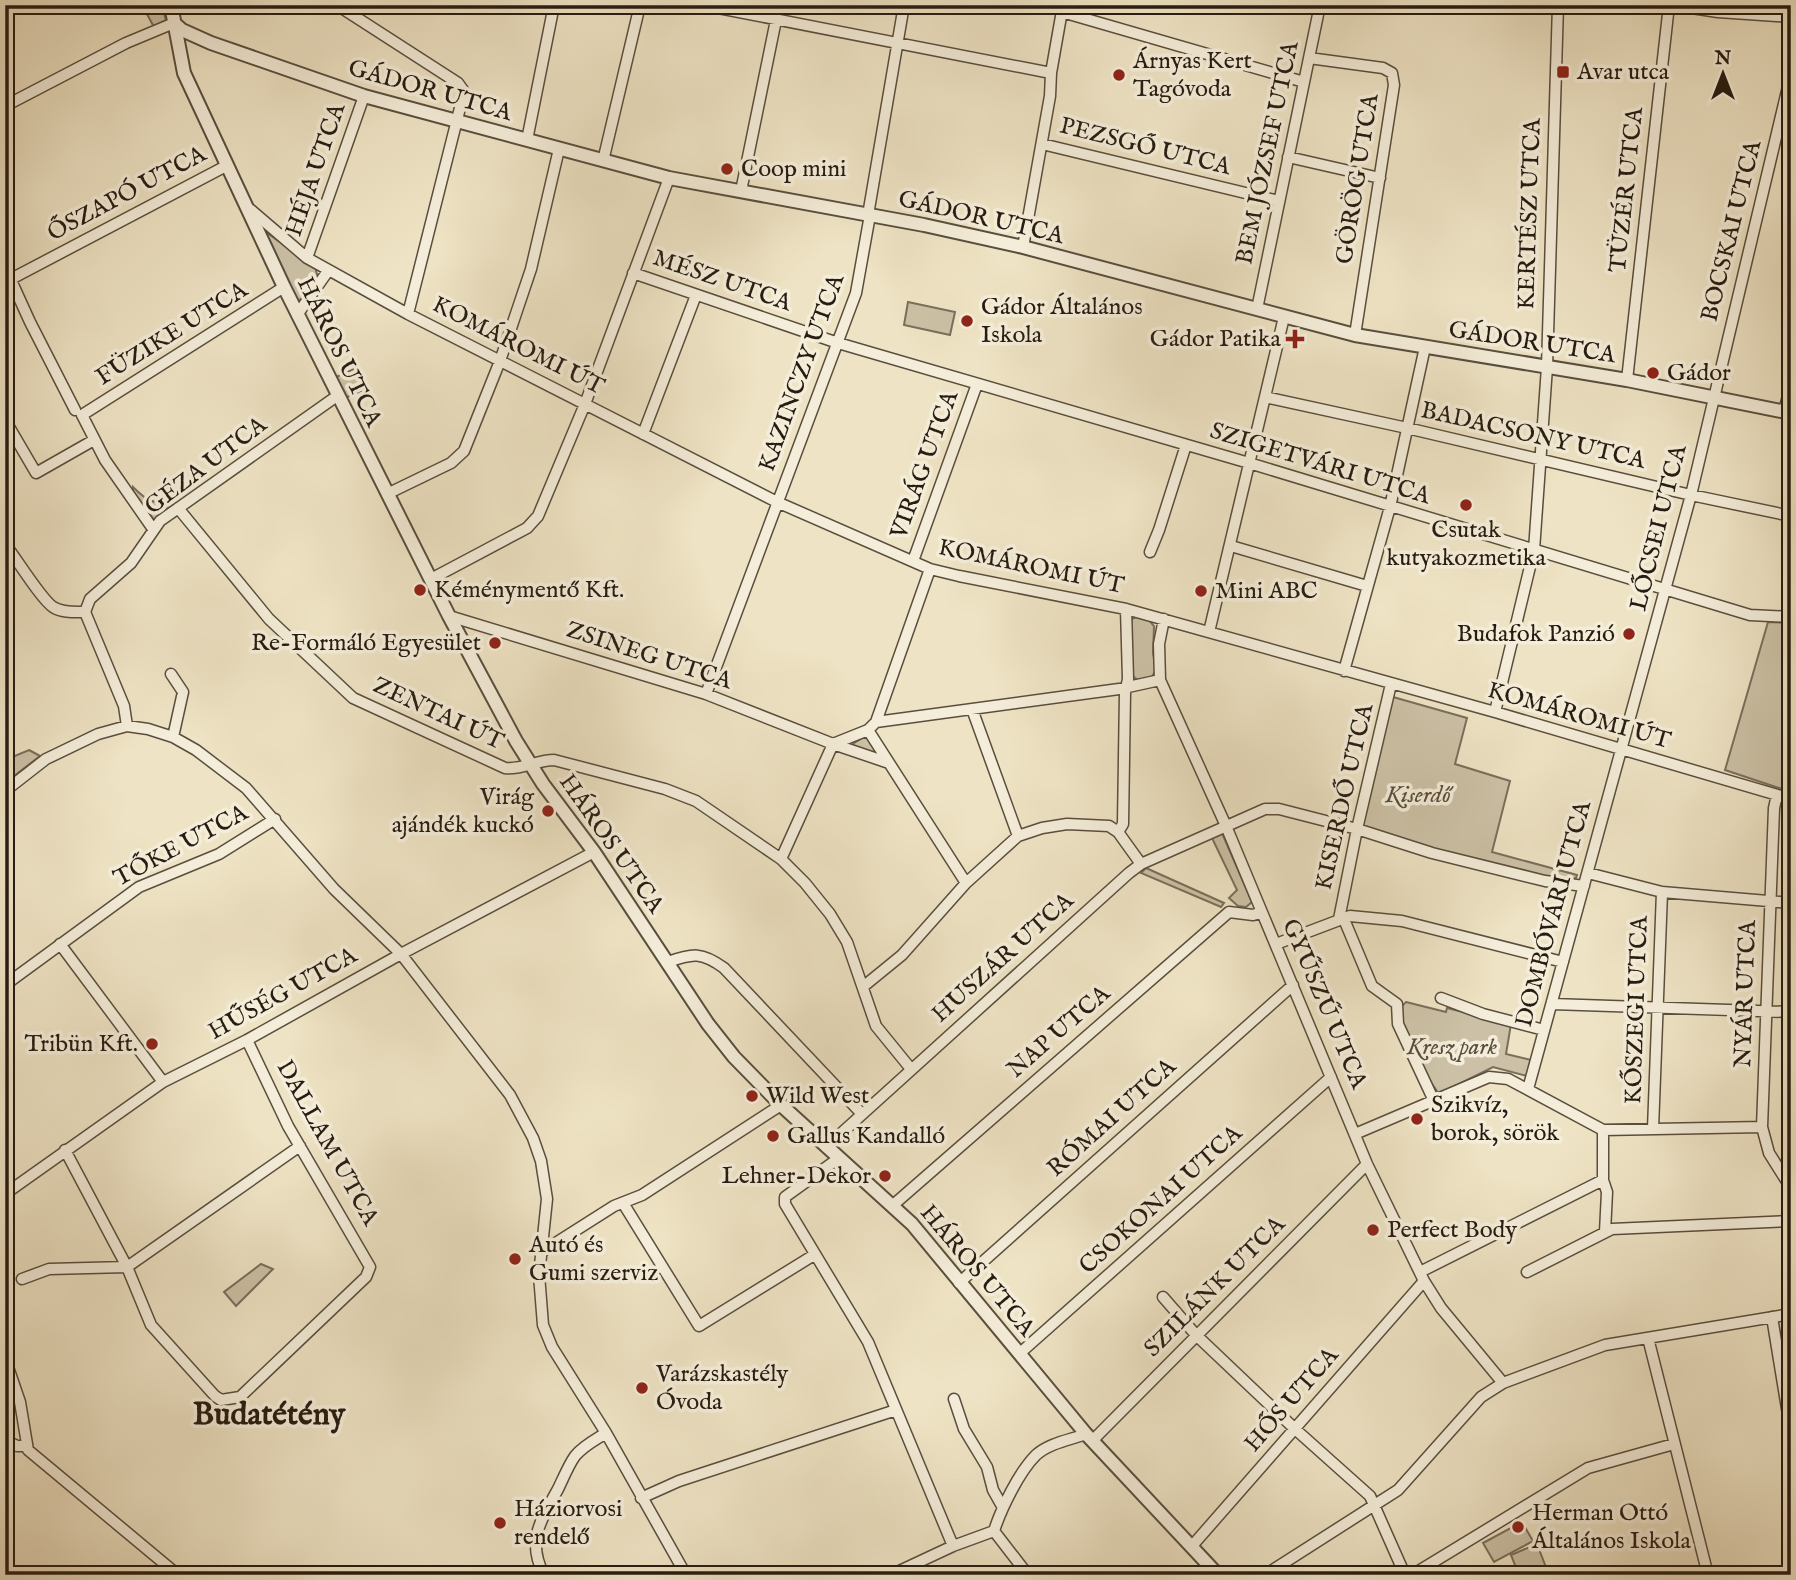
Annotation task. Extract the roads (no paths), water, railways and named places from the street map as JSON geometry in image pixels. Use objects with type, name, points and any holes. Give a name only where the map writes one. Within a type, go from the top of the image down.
[{"type":"street","name":"HÁROS UTCA","points":[[171,5],[184,73],[226,166],[337,396],[449,616],[530,764],[594,852],[708,1024],[734,1057],[781,1105],[912,1224],[1090,1437],[1218,1575]]},
{"type":"street","points":[[337,5],[458,83],[463,90],[408,314]]},
{"type":"street","points":[[527,140],[554,5]]},
{"type":"street","points":[[603,161],[640,5]]},
{"type":"street","points":[[703,5],[1051,73]]},
{"type":"street","name":"KAZINCZY UTCA","points":[[706,694],[856,293],[904,5]]},
{"type":"street","name":"BEM JÓZSEF UTCA","points":[[1257,309],[1320,5]]},
{"type":"street","points":[[1388,5],[1435,8],[1454,5]]},
{"type":"street","name":"KERTÉSZ UTCA","points":[[1495,712],[1534,550],[1547,367],[1558,5]]},
{"type":"street","points":[[1671,5],[1718,12],[1791,17]]},
{"type":"street","name":"TÜZÉR UTCA","points":[[1627,380],[1671,5]]},
{"type":"street","points":[[1023,247],[1050,96],[1051,73],[1062,9],[1304,82]]},
{"type":"street","points":[[741,191],[776,19]]},
{"type":"street","name":"GÁDOR UTCA","points":[[174,23],[182,30],[211,43],[364,96],[668,178],[1023,247],[1355,335],[1627,380],[1788,412]]},
{"type":"street","points":[[5,106],[126,43],[174,23]]},
{"type":"street","name":"GÖRÖG UTCA","points":[[1309,58],[1382,68],[1392,72],[1394,85],[1355,335]]},
{"type":"street","name":"BOCSKAI UTCA","points":[[1713,397],[1791,74]]},
{"type":"street","name":"HÉJA UTCA","points":[[307,258],[364,96]]},
{"type":"street","name":"PEZSGŐ UTCA","points":[[1042,144],[1279,201]]},
{"type":"street","points":[[387,494],[458,457],[469,440],[500,361],[531,269],[559,149]]},
{"type":"street","points":[[1288,157],[1380,178]]},
{"type":"street","name":"ŐSZAPÓ UTCA","points":[[11,279],[226,166]]},
{"type":"street","points":[[431,579],[534,522],[542,509],[585,404],[668,178]]},
{"type":"street","name":"KOMÁROMI ÚT","points":[[244,204],[307,258],[408,314],[777,502],[930,569],[1126,608],[1791,799]]},
{"type":"street","points":[[5,267],[30,322],[78,413],[153,529]]},
{"type":"street","points":[[297,315],[328,271]]},
{"type":"street","name":"MÉSZ UTCA","points":[[633,273],[838,343]]},
{"type":"street","name":"FÜZIKE UTCA","points":[[78,413],[284,287]]},
{"type":"street","points":[[643,434],[696,295]]},
{"type":"street","points":[[1209,632],[1284,317]]},
{"type":"street","name":"SZIGETVÁRI UTCA","points":[[838,343],[1249,463],[1750,615],[1791,617]]},
{"type":"street","points":[[1344,671],[1390,507],[1424,347]]},
{"type":"street","name":"VIRÁG UTCA","points":[[913,561],[977,384]]},
{"type":"street","points":[[1788,412],[1791,386]]},
{"type":"street","name":"GÉZA UTCA","points":[[86,612],[90,599],[131,563],[153,529],[178,508],[337,396]]},
{"type":"street","name":"BADACSONY UTCA","points":[[1265,397],[1791,516]]},
{"type":"street","name":"LŐCSEI UTCA","points":[[1620,749],[1667,589],[1713,397]]},
{"type":"street","points":[[5,420],[36,473],[94,440]]},
{"type":"street","points":[[1150,552],[1186,445]]},
{"type":"street","name":"ZENTAI ÚT","points":[[178,508],[269,619],[353,698],[505,768],[513,769],[545,760],[567,762],[665,789],[696,801],[781,859],[830,914],[847,942],[876,1026],[911,1069]]},
{"type":"street","points":[[5,544],[54,608],[86,612],[124,706],[127,726]]},
{"type":"street","points":[[1231,546],[1367,586]]},
{"type":"street","points":[[781,859],[833,744],[868,730],[876,722],[930,569]]},
{"type":"street","points":[[1118,832],[1123,824],[1128,679],[1126,608]]},
{"type":"street","name":"ZSINEG UTCA","points":[[449,616],[706,694],[833,744],[887,762]]},
{"type":"street","name":"GYŰSZŰ UTCA","points":[[1164,619],[1159,644],[1160,680],[1226,825],[1367,1164],[1422,1276],[1441,1308],[1503,1383]]},
{"type":"street","points":[[171,674],[183,692],[173,737]]},
{"type":"street","points":[[876,722],[1160,680]]},
{"type":"street","name":"KISERDŐ UTCA","points":[[1341,918],[1357,830],[1391,684]]},
{"type":"street","points":[[972,709],[1018,836]]},
{"type":"street","points":[[5,791],[60,751],[98,734],[127,726],[173,737],[246,788],[334,889],[401,954],[510,1095],[533,1138],[543,1172],[547,1199],[540,1253],[541,1312],[547,1336],[606,1433],[686,1575]]},
{"type":"street","points":[[868,730],[966,883]]},
{"type":"street","name":"DOMBÓVÁRI UTCA","points":[[1528,1089],[1620,749]]},
{"type":"street","name":"NYÁR UTCA","points":[[1777,795],[1774,808],[1762,1127],[1769,1153],[1790,1187]]},
{"type":"street","name":"HUSZÁR UTCA","points":[[826,1147],[1141,864],[1226,825],[1272,808],[1432,853],[1545,880],[1584,886]]},
{"type":"street","name":"TŐKE UTCA","points":[[5,985],[139,887],[219,854],[275,819]]},
{"type":"street","points":[[864,986],[902,955],[966,883],[1018,836],[1067,824],[1109,826],[1118,832],[1141,864]]},
{"type":"street","name":"HŰSÉG UTCA","points":[[5,1194],[163,1082],[247,1040],[401,954],[594,852]]},
{"type":"street","points":[[1587,873],[1662,892],[1791,904]]},
{"type":"street","name":"KŐSZEGI UTCA","points":[[1653,1129],[1662,892]]},
{"type":"street","name":"NAP UTCA","points":[[892,1206],[1229,912],[1253,915],[1262,912]]},
{"type":"street","points":[[1276,944],[1341,918],[1402,921],[1563,962]]},
{"type":"street","points":[[1341,918],[1372,986],[1397,1004],[1398,1024],[1434,1101]]},
{"type":"street","points":[[60,944],[163,1082]]},
{"type":"street","points":[[668,962],[687,955],[700,955],[724,968],[862,1114]]},
{"type":"street","name":"RÓMAI UTCA","points":[[959,1283],[1293,985]]},
{"type":"street","points":[[1441,998],[1483,1014],[1544,1030]]},
{"type":"street","points":[[1552,1004],[1791,1012]]},
{"type":"street","name":"DALLAM UTCA","points":[[127,1267],[156,1332],[221,1400],[240,1398],[366,1277],[370,1267],[300,1146],[247,1040]]},
{"type":"street","name":"CSOKONAI UTCA","points":[[1019,1354],[1331,1077]]},
{"type":"street","points":[[1355,1135],[1489,1077],[1508,1079],[1603,1130],[1762,1127]]},
{"type":"street","points":[[540,1253],[623,1203],[642,1195],[781,1105]]},
{"type":"street","points":[[1603,1130],[1603,1180],[1607,1192],[1605,1232]]},
{"type":"street","points":[[22,1279],[49,1269],[127,1267],[300,1146]]},
{"type":"street","points":[[65,1150],[127,1267]]},
{"type":"street","points":[[839,1158],[785,1197],[785,1204],[868,1342],[953,1546]]},
{"type":"street","name":"SZILÁNK UTCA","points":[[1090,1437],[1367,1164]]},
{"type":"street","points":[[1422,1276],[1603,1180]]},
{"type":"street","points":[[623,1203],[699,1326],[814,1255]]},
{"type":"street","points":[[1527,1272],[1612,1229],[1791,1221]]},
{"type":"street","name":"HŐS UTCA","points":[[1192,1546],[1295,1429],[1422,1276]]},
{"type":"street","points":[[1163,1297],[1196,1335],[1370,1496],[1405,1575]]},
{"type":"street","points":[[1265,1575],[1398,1490],[1481,1397],[1503,1383],[1605,1345],[1791,1314]]},
{"type":"street","points":[[1772,1317],[1791,1433]]},
{"type":"street","points":[[5,1334],[8,1367],[20,1402],[26,1446],[33,1455],[178,1575]]},
{"type":"street","points":[[1648,1338],[1708,1575]]},
{"type":"street","points":[[954,1399],[964,1429],[987,1466],[993,1490],[1002,1506]]},
{"type":"street","points":[[641,1499],[679,1481],[896,1410]]},
{"type":"street","points":[[544,1575],[534,1547],[537,1527],[575,1456],[586,1445],[606,1433]]},
{"type":"street","points":[[994,1531],[1002,1506],[1037,1455],[1052,1445],[1090,1437]]},
{"type":"street","points":[[5,1440],[17,1446],[26,1446]]},
{"type":"street","points":[[1412,1575],[1587,1468],[1674,1444]]},
{"type":"street","points":[[891,1575],[953,1546],[994,1531]]},
{"type":"street","points":[[994,1531],[1028,1575]]},
{"type":"street","points":[[566,1575],[593,1575]]},
{"type":"place","name":"Avar utca","points":[[1563,72]]},
{"type":"place","name":"Árnyas Kert Tagóvoda","points":[[1119,75]]},
{"type":"place","name":"Coop mini","points":[[727,169]]},
{"type":"place","name":"Gádor Általános Iskola","points":[[967,321]]},
{"type":"place","name":"Gádor Patika","points":[[1295,339]]},
{"type":"place","name":"Gádor","points":[[1653,373]]},
{"type":"place","name":"Csutak kutyakozmetika","points":[[1466,505]]},
{"type":"place","name":"Kéménymentő Kft.","points":[[420,590]]},
{"type":"place","name":"Mini ABC","points":[[1201,591]]},
{"type":"place","name":"Budafok Panzió","points":[[1629,634]]},
{"type":"place","name":"Re-Formáló Egyesület","points":[[495,643]]},
{"type":"place","name":"Virág ajándék kuckó","points":[[548,811]]},
{"type":"place","name":"Tribün Kft.","points":[[152,1044]]},
{"type":"place","name":"Wild West","points":[[752,1096]]},
{"type":"place","name":"Szikvíz, borok, sörök","points":[[1417,1119]]},
{"type":"place","name":"Gallus Kandalló","points":[[773,1136]]},
{"type":"place","name":"Lehner-Dekor","points":[[885,1176]]},
{"type":"place","name":"Perfect Body","points":[[1373,1230]]},
{"type":"place","name":"Autó és Gumi szerviz","points":[[515,1259]]},
{"type":"place","name":"Varázskastély Óvoda","points":[[642,1388]]},
{"type":"place","name":"Háziorvosi rendelő","points":[[500,1523]]},
{"type":"place","name":"Herman Ottó Általános Iskola","points":[[1518,1527]]},
{"type":"district","name":"Budatétény","points":[[269,1415]]},
{"type":"park label","name":"Kiserdő","points":[[1418,795]]},
{"type":"park label","name":"Kresz park","points":[[1452,1047]]}]
